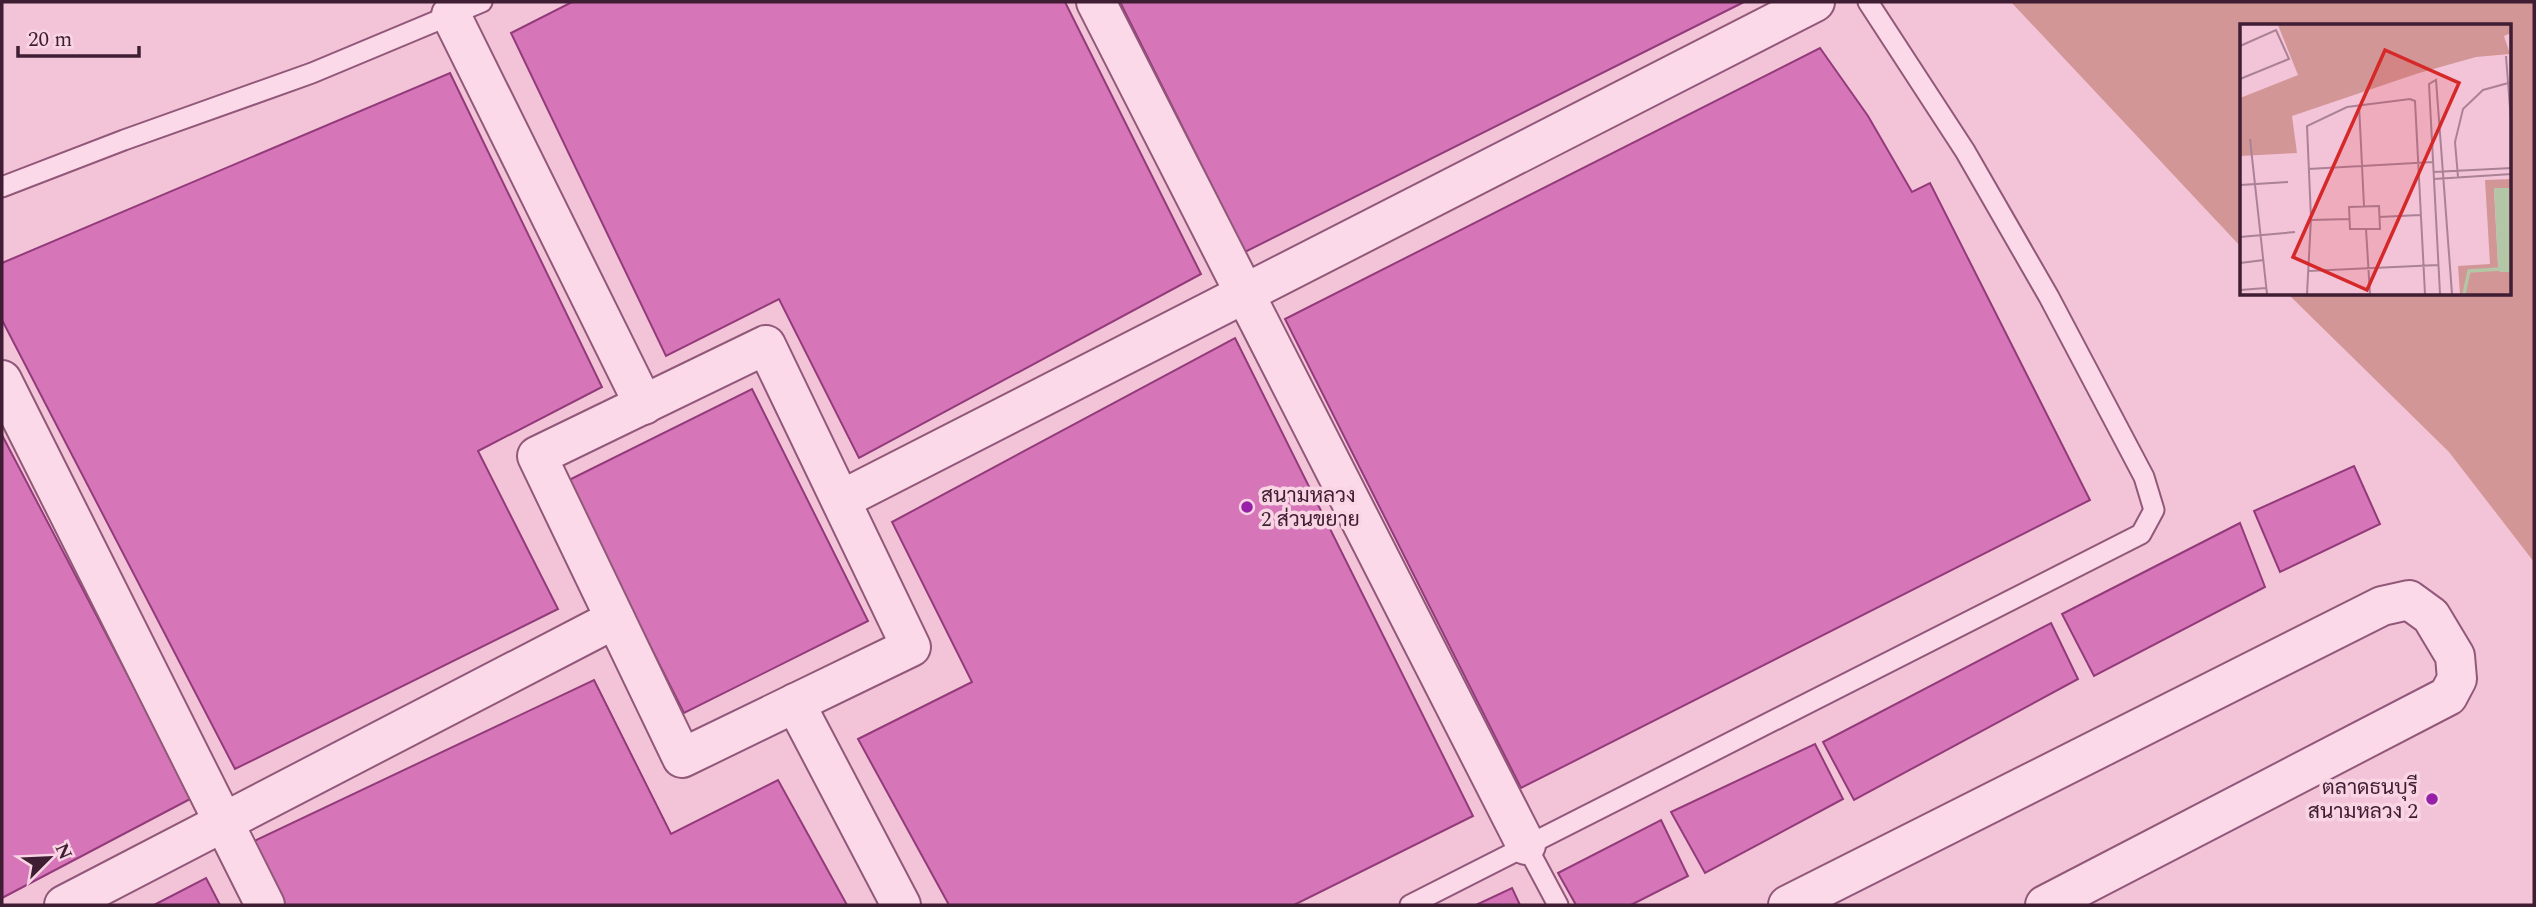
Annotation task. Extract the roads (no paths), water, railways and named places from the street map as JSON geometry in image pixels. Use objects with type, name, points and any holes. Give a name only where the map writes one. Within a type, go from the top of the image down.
[{"type":"street","points":[[1096,2],[1526,845]]},
{"type":"street","points":[[841,500],[1815,2]]},
{"type":"street","points":[[466,9],[644,405]]},
{"type":"street","points":[[766,345],[911,647],[682,758],[537,456],[644,405],[766,345]]},
{"type":"street","points":[[2,380],[265,905]]},
{"type":"street","points":[[1788,905],[2382,606],[2409,600],[2431,615],[2455,656],[2457,679],[2448,696],[2045,905]]},
{"type":"street","points":[[64,905],[615,619]]},
{"type":"street","points":[[795,703],[901,905]]},
{"type":"lane","points":[[1410,905],[2141,534],[2154,510],[2144,477],[2049,297],[1965,152],[1868,2]]},
{"type":"lane","points":[[2,187],[312,73],[466,9]]},
{"type":"lane","points":[[1526,845],[1558,905]]},
{"type":"place","name":"สนามหลวง 2 ส่วนขยาย","points":[[1247,507]]},
{"type":"place","name":"ตลาดธนบุรี สนามหลวง 2","points":[[2432,799]]}]
